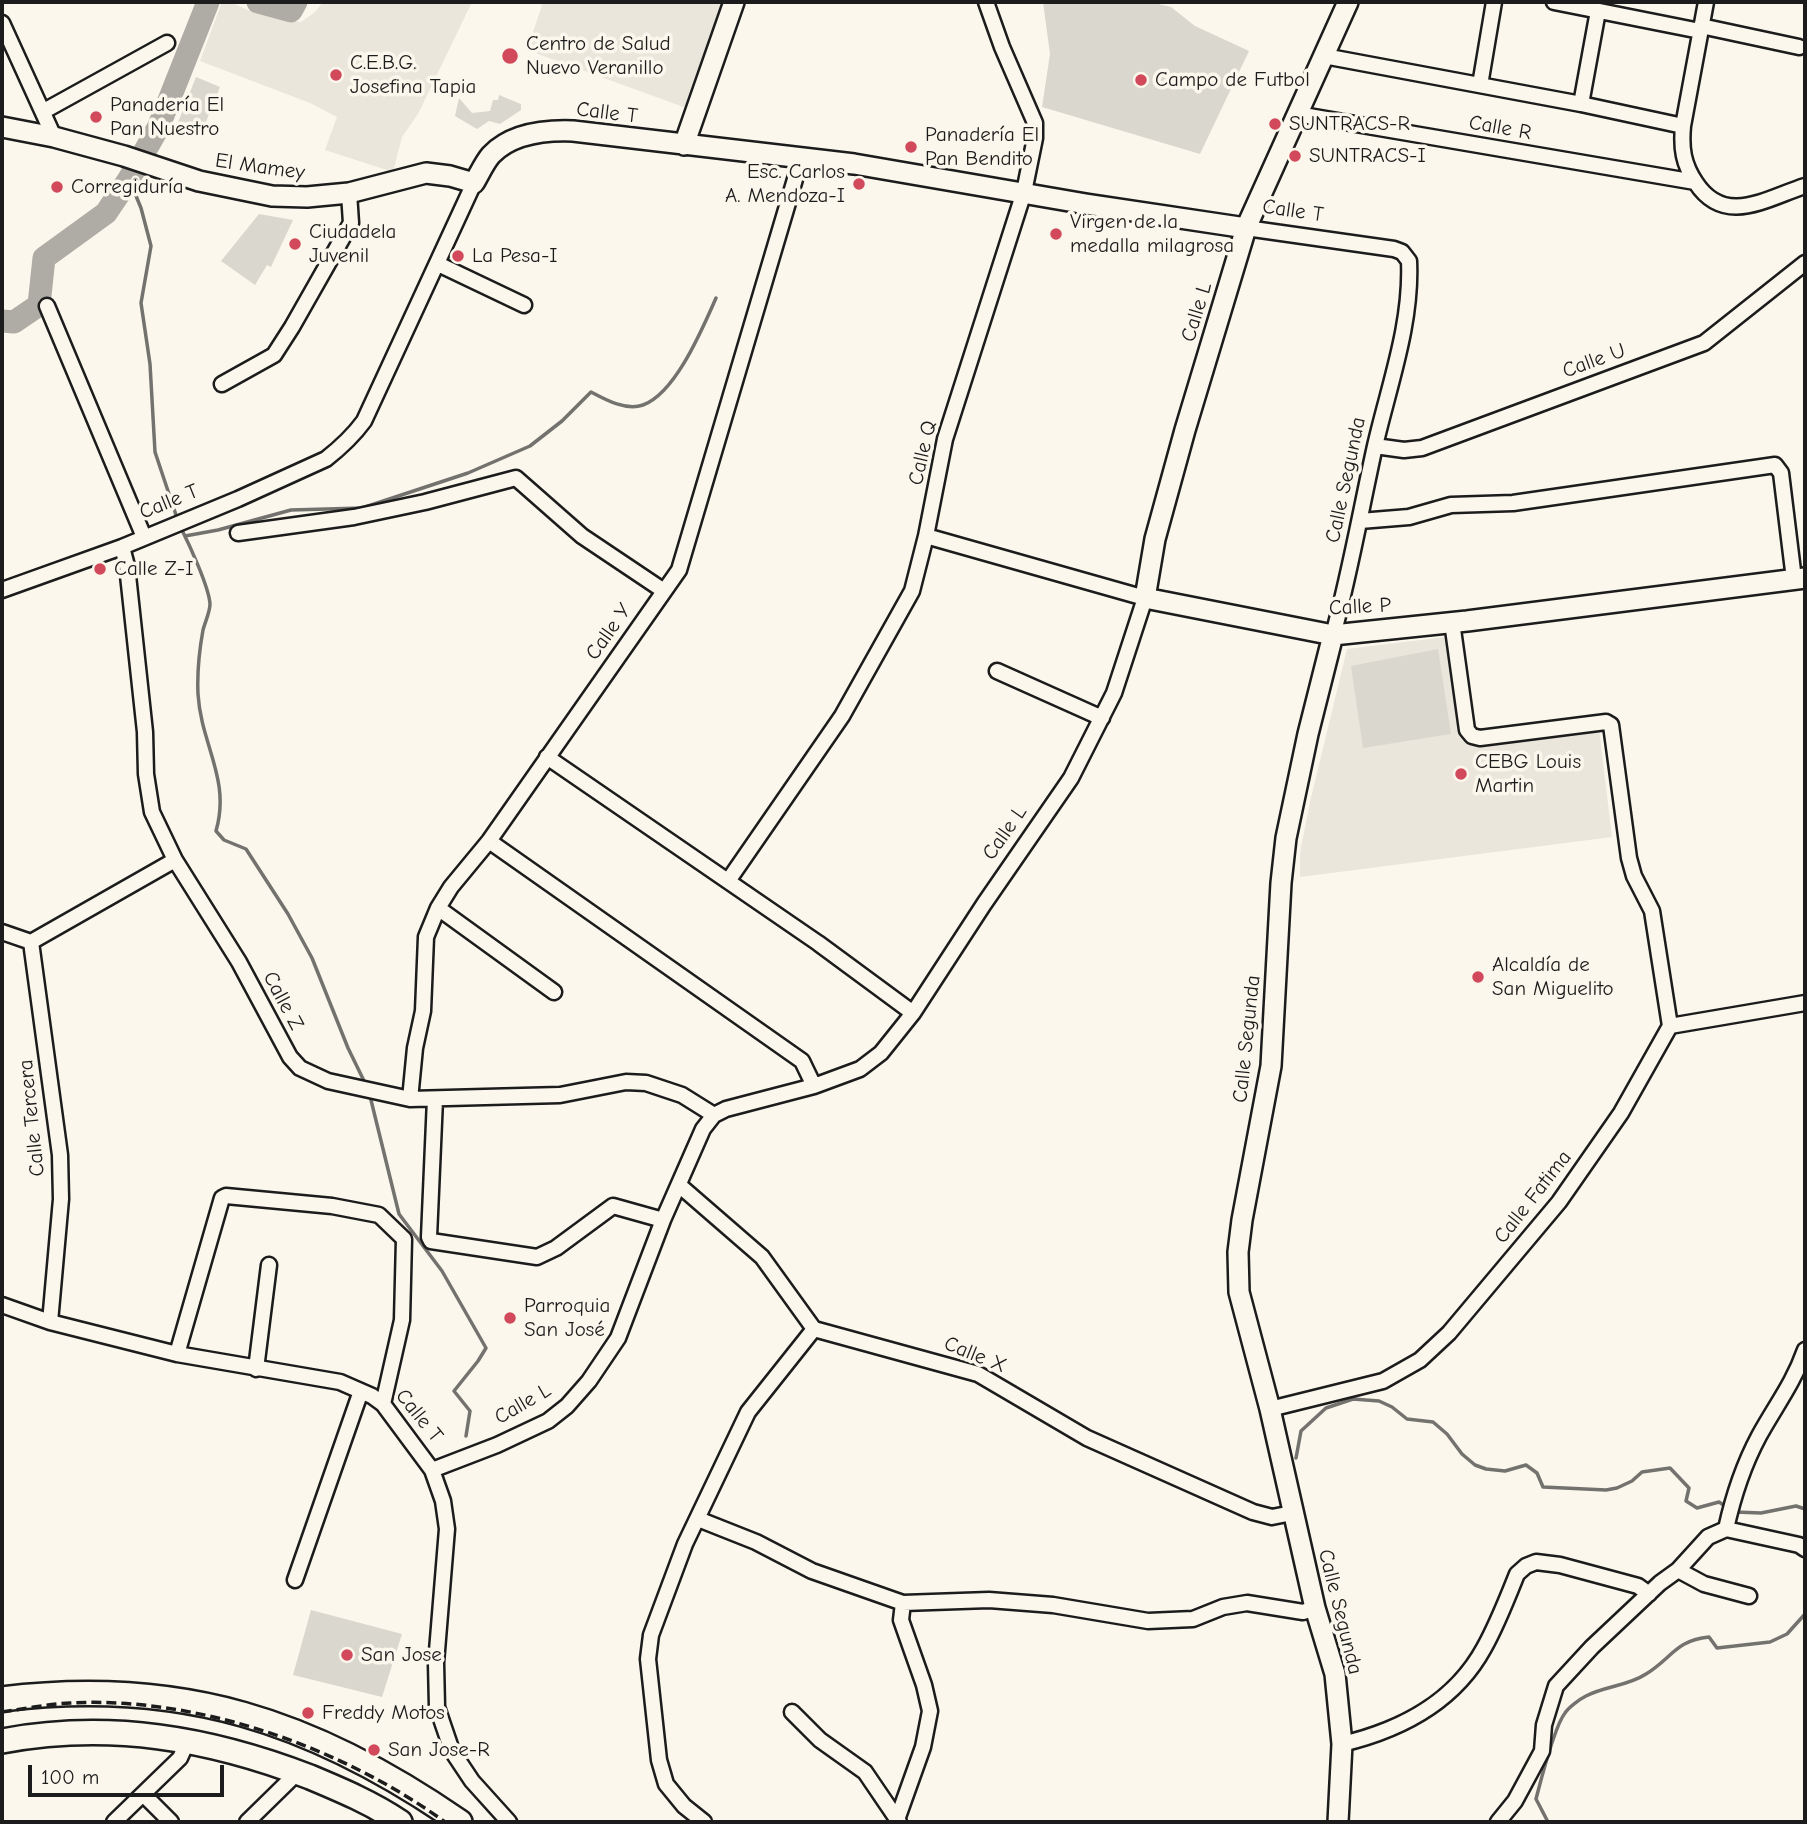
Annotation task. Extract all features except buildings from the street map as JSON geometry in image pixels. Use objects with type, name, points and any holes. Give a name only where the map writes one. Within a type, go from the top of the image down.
[{"type":"main road","points":[[2,1699],[38,1694],[116,1694],[173,1698],[241,1712],[296,1731],[342,1752],[417,1793],[460,1822]]},
{"type":"main road","points":[[2,1741],[21,1737],[114,1732],[188,1740],[264,1760],[298,1773],[348,1793],[393,1821]]},
{"type":"street","points":[[684,145],[734,2]]},
{"type":"street","name":"Calle Q","points":[[728,881],[842,716],[912,590],[926,536],[945,439],[1024,192],[1033,149],[1035,122],[985,2]]},
{"type":"street","name":"Calle L","points":[[432,1470],[497,1445],[548,1420],[567,1406],[589,1381],[618,1338],[663,1220],[703,1129],[714,1115],[726,1109],[814,1086],[860,1069],[871,1062],[913,1013],[984,904],[1072,778],[1114,693],[1145,598],[1156,539],[1182,442],[1246,228],[1348,2]]},
{"type":"street","points":[[1480,85],[1494,2]]},
{"type":"street","points":[[1553,2],[1799,47]]},
{"type":"street","points":[[1706,2],[1683,125],[1683,156],[1695,183],[1705,196],[1714,202],[1737,207],[1755,204],[1805,186]]},
{"type":"street","points":[[1581,104],[1598,10]]},
{"type":"street","points":[[2,23],[54,137]]},
{"type":"street","points":[[44,111],[167,43]]},
{"type":"street","points":[[1324,56],[1683,125]]},
{"type":"street","name":"Calle R","points":[[1297,114],[1695,183]]},
{"type":"street","name":"El Mamey","points":[[2,127],[54,137],[225,187],[272,196],[307,197],[349,193],[426,173],[474,183]]},
{"type":"street","name":"Calle T","points":[[2,590],[122,547],[190,519],[326,459],[351,438],[363,421],[474,183],[490,156],[526,135],[573,131],[854,164],[1246,228],[1394,249],[1402,252],[1409,261]]},
{"type":"street","name":"Calle Y","points":[[410,1099],[415,1048],[423,1011],[426,936],[451,887],[489,841],[679,570],[801,159]]},
{"type":"street","points":[[222,383],[274,355],[351,223],[349,193]]},
{"type":"street","name":"Calle Segunda","points":[[1338,1822],[1342,1744],[1335,1674],[1315,1608],[1270,1409],[1239,1292],[1238,1252],[1270,1074],[1286,838],[1308,734],[1349,578],[1375,446],[1401,344],[1409,288],[1409,261]]},
{"type":"street","name":"Calle U","points":[[1375,446],[1404,450],[1422,448],[1697,346],[1761,300],[1805,263]]},
{"type":"street","points":[[438,264],[524,305]]},
{"type":"street","points":[[47,306],[144,537]]},
{"type":"street","points":[[1360,521],[1409,517],[1451,505],[1513,503],[1774,465],[1781,473],[1800,579]]},
{"type":"street","points":[[238,533],[354,517],[516,478],[582,536],[664,591]]},
{"type":"street","name":"Calle P","points":[[926,536],[1145,598],[1333,635],[1800,579]]},
{"type":"street","name":"Calle Z","points":[[122,547],[127,566],[142,708],[145,774],[152,812],[175,860],[252,984],[290,1058],[300,1068],[328,1081],[410,1099],[559,1095],[626,1082],[646,1083],[682,1095],[714,1115]]},
{"type":"street","points":[[1452,622],[1467,730],[1472,736],[1480,738],[1606,722],[1612,725],[1629,858],[1634,876],[1652,911],[1670,1026],[1805,1003]]},
{"type":"street","points":[[997,671],[1102,718]]},
{"type":"street","points":[[547,757],[818,943],[913,1013]]},
{"type":"street","points":[[489,841],[802,1061],[814,1086]]},
{"type":"street","points":[[2,932],[31,942],[175,860]]},
{"type":"street","points":[[438,908],[554,992]]},
{"type":"street","name":"Calle Tercera","points":[[31,942],[60,1155],[61,1199],[50,1322]]},
{"type":"street","name":"Calle Fatima","points":[[1270,1409],[1383,1381],[1420,1360],[1448,1334],[1559,1202],[1621,1113],[1670,1026]]},
{"type":"street","points":[[435,1099],[429,1237],[431,1241],[537,1256],[556,1248],[612,1206],[663,1220]]},
{"type":"street","points":[[679,1185],[762,1257],[814,1329],[748,1412],[685,1544],[651,1635],[648,1659],[659,1760],[666,1784],[684,1806],[704,1822]]},
{"type":"street","points":[[177,1354],[222,1198],[226,1196],[332,1206],[379,1215],[404,1239],[402,1320],[383,1404]]},
{"type":"street","points":[[256,1369],[269,1265]]},
{"type":"street","name":"Calle T","points":[[2,1304],[50,1322],[177,1354],[340,1382],[383,1404],[432,1470],[443,1501],[447,1529],[435,1684],[438,1707],[452,1751],[472,1781],[509,1822]]},
{"type":"street","name":"Calle X","points":[[814,1329],[925,1357],[978,1374],[1087,1438],[1217,1497],[1272,1517],[1292,1513]]},
{"type":"street","points":[[1726,1529],[1731,1506],[1759,1437],[1797,1371],[1805,1350]]},
{"type":"street","points":[[295,1580],[361,1391]]},
{"type":"street","points":[[698,1519],[756,1542],[812,1571],[903,1603],[989,1600],[1053,1605],[1157,1621],[1193,1619],[1223,1607],[1247,1603],[1303,1612],[1315,1608]]},
{"type":"street","points":[[1498,1822],[1515,1801],[1542,1751],[1544,1725],[1556,1686],[1592,1647],[1660,1583],[1678,1570],[1708,1537],[1726,1529],[1799,1545],[1805,1549]]},
{"type":"street","points":[[1342,1744],[1362,1740],[1424,1713],[1453,1690],[1484,1650],[1517,1574],[1525,1566],[1536,1562],[1560,1565],[1637,1586],[1649,1594]]},
{"type":"street","points":[[1678,1570],[1704,1584],[1749,1596]]},
{"type":"street","points":[[898,1820],[923,1747],[930,1711],[901,1620],[903,1603]]},
{"type":"street","points":[[792,1712],[820,1740],[865,1772],[898,1820]]},
{"type":"street","points":[[114,1822],[180,1758],[188,1740]]},
{"type":"street","points":[[247,1822],[298,1773]]},
{"type":"street","points":[[144,1794],[170,1822]]},
{"type":"shaded area","name":"C.E.B.G. Josefina Tapia","points":[[222,2],[301,22],[323,2],[472,2],[418,114],[402,137],[393,172],[325,150],[337,117],[310,103],[200,61]]},
{"type":"shaded area","points":[[534,2],[727,2],[689,109],[527,50],[542,5]]},
{"type":"shaded area","name":"Campo de Futbol","points":[[1043,2],[1150,2],[1171,7],[1195,26],[1249,51],[1200,154],[1042,107],[1050,54]]},
{"type":"shaded area","points":[[196,77],[220,87],[201,134],[177,125]]},
{"type":"shaded area","points":[[499,95],[521,104],[521,110],[500,124],[489,121],[477,129],[455,116],[459,98],[472,113],[490,111],[493,100],[498,100]]},
{"type":"shaded area","points":[[259,214],[293,220],[271,267],[267,265],[255,285],[221,261]]},
{"type":"shaded area","name":"CEBG Louis Martin","points":[[1453,636],[1470,746],[1599,729],[1612,837],[1300,877],[1300,852],[1310,802],[1347,649]]},
{"type":"shaded area","points":[[1438,649],[1451,734],[1363,748],[1351,666]]},
{"type":"shaded area","name":"San Jose","points":[[311,1610],[402,1634],[382,1697],[293,1675]]},
{"type":"waterway","points":[[2,321],[14,322],[39,305],[44,258],[106,213],[129,179],[158,128],[208,2]]},
{"type":"waterway","points":[[258,2],[291,11],[296,2]]},
{"type":"waterway","points":[[129,179],[141,208],[151,246],[141,303],[150,364],[155,452],[178,521]]},
{"type":"waterway","points":[[185,536],[291,510],[362,508],[468,473],[530,446],[562,421],[591,392],[623,406],[643,405],[655,398],[677,374],[716,298]]},
{"type":"waterway","points":[[181,528],[202,577],[210,604],[200,646],[198,694],[204,730],[218,778],[220,812],[216,831],[224,840],[246,849],[288,914],[312,958],[366,1085]]},
{"type":"waterway","points":[[370,1096],[399,1214],[442,1271],[486,1348],[454,1391],[470,1411],[466,1436]]},
{"type":"waterway","points":[[1296,1458],[1301,1431],[1326,1408],[1353,1399],[1379,1401],[1407,1419],[1433,1422],[1475,1465],[1505,1471],[1526,1465],[1537,1473],[1543,1487],[1606,1490],[1632,1481],[1642,1472],[1670,1468],[1689,1488],[1686,1501],[1697,1508],[1719,1502],[1728,1508]]},
{"type":"waterway","points":[[1735,1512],[1761,1513],[1796,1506],[1805,1509]]},
{"type":"waterway","points":[[1548,1822],[1536,1799],[1548,1754],[1561,1720],[1575,1703],[1593,1693],[1639,1678],[1689,1642],[1709,1637],[1717,1648],[1770,1642],[1787,1634],[1805,1614]]},
{"type":"railway","points":[[2,1712],[62,1704],[119,1703],[168,1708],[218,1718],[267,1732],[361,1771],[405,1795],[445,1822]]},
{"type":"place","name":"Centro de Salud Nuevo Veranillo","points":[[510,56]]},
{"type":"place","name":"C.E.B.G. Josefina Tapia","points":[[336,75]]},
{"type":"place","name":"Campo de Futbol","points":[[1141,80]]},
{"type":"place","name":"Panadería El Pan Nuestro","points":[[96,117]]},
{"type":"place","name":"SUNTRACS-R","points":[[1275,124]]},
{"type":"place","name":"Panadería El Pan Bendito","points":[[911,147]]},
{"type":"place","name":"SUNTRACS-I","points":[[1295,156]]},
{"type":"place","name":"Esc. Carlos A. Mendoza-I","points":[[859,184]]},
{"type":"place","name":"Corregiduría","points":[[57,187]]},
{"type":"place","name":"Virgen de la medalla milagrosa","points":[[1056,234]]},
{"type":"place","name":"Ciudadela Juvenil","points":[[295,244]]},
{"type":"place","name":"La Pesa-I","points":[[458,256]]},
{"type":"place","name":"Calle Z-I","points":[[100,569]]},
{"type":"place","name":"CEBG Louis Martin","points":[[1461,774]]},
{"type":"place","name":"Alcaldía de San Miguelito","points":[[1478,977]]},
{"type":"place","name":"Parroquia San José","points":[[510,1318]]},
{"type":"place","name":"San Jose","points":[[347,1655]]},
{"type":"place","name":"Freddy Motos","points":[[308,1713]]},
{"type":"place","name":"San Jose-R","points":[[374,1750]]}]
